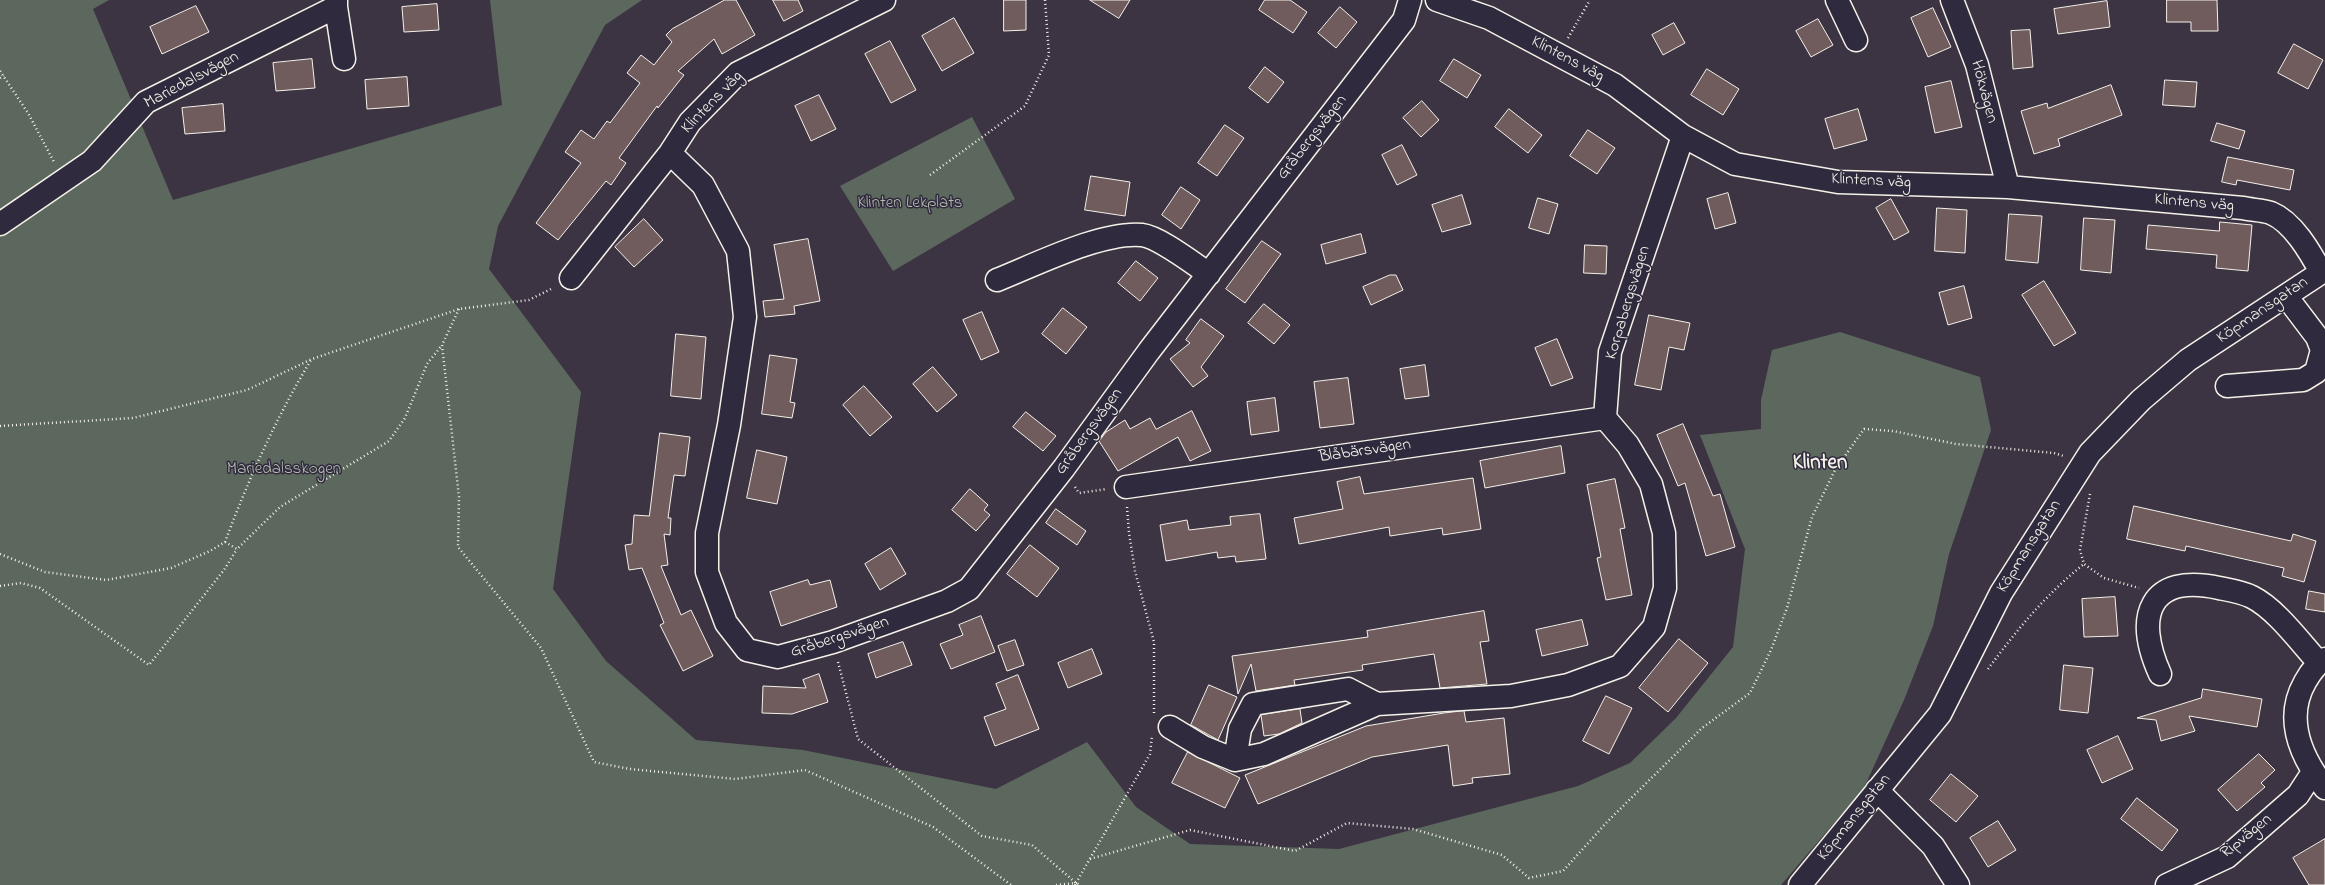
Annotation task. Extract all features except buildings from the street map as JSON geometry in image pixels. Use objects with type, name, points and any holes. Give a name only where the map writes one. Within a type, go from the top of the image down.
[{"type":"street","name":"Klintens väg","points":[[571,278],[670,153],[690,122],[738,73],[884,0]]},
{"type":"street","name":"Gråbergsvägen","points":[[670,153],[703,185],[738,251],[745,317],[729,425],[707,532],[707,572],[726,623],[747,650],[778,657],[832,642],[947,601],[969,589],[1064,468],[1209,274],[1404,20],[1410,0]]},
{"type":"street","name":"Klintens väg","points":[[1437,0],[1489,18],[1615,85],[1683,136],[1735,164],[1838,182],[2008,187],[2243,208],[2271,213],[2287,225],[2309,251],[2323,271]]},
{"type":"street","points":[[1837,0],[1856,40]]},
{"type":"street","name":"Hökvägen","points":[[1952,0],[1977,65],[2008,187]]},
{"type":"street","points":[[336,4],[344,59]]},
{"type":"street","name":"Mariedalsvägen","points":[[0,224],[92,161],[146,102],[336,4]]},
{"type":"street","name":"Korpabergsvägen","points":[[1604,418],[1610,352],[1683,136]]},
{"type":"street","points":[[996,280],[1060,254],[1103,240],[1144,235],[1165,245],[1209,274]]},
{"type":"street","name":"Köpmansgatan","points":[[1800,885],[1940,714],[2001,593],[2084,462],[2141,400],[2188,360],[2323,271]]},
{"type":"street","points":[[2227,386],[2303,380],[2316,372],[2322,350],[2318,337],[2286,296]]},
{"type":"street","points":[[1161,730],[1235,760],[1264,754],[1377,704],[1511,696],[1568,685],[1620,666],[1654,627],[1665,588],[1664,533],[1651,484],[1628,444],[1604,418]]},
{"type":"street","name":"Blåbärsvägen","points":[[1126,487],[1604,418]]},
{"type":"street","points":[[2160,674],[2150,650],[2148,621],[2152,604],[2161,594],[2179,586],[2202,584],[2252,596],[2268,608],[2322,661],[2301,689],[2296,706],[2295,724],[2298,742],[2319,780]]},
{"type":"street","points":[[1235,760],[1240,729],[1254,704],[1348,689],[1377,704]]},
{"type":"street","name":"Ripvägen","points":[[2167,885],[2227,857],[2298,795],[2319,780]]},
{"type":"street","points":[[1877,790],[1933,846],[1958,885]]},
{"type":"path","points":[[930,175],[1025,106],[1049,56],[1045,0]]},
{"type":"path","points":[[1558,55],[1590,0]]},
{"type":"path","points":[[0,71],[28,112],[63,180]]},
{"type":"path","points":[[0,78],[4,76]]},
{"type":"path","points":[[0,426],[133,418],[247,390],[312,359],[459,309],[529,300],[571,278]]},
{"type":"path","points":[[0,586],[21,583],[40,588],[149,665],[224,570],[237,549],[280,507],[389,441],[405,418],[427,364],[442,345],[459,309]]},
{"type":"path","points":[[442,345],[459,497],[458,548],[541,648],[594,762],[630,770],[735,779],[805,770],[933,827],[1011,885]]},
{"type":"path","points":[[0,554],[45,572],[106,580],[171,568],[210,551],[225,542],[267,441],[285,403],[312,359]]},
{"type":"path","points":[[1090,859],[1190,830],[1295,851],[1348,823],[1413,829],[1502,855],[1529,878],[1563,871],[1607,822],[1702,728],[1750,693],[1771,650],[1787,608],[1812,517],[1836,470],[1864,429],[1893,431],[1956,444],[2054,453],[2084,462]]},
{"type":"path","points":[[1064,468],[1079,493],[1126,487],[1128,532],[1134,563],[1154,642],[1152,675],[1154,718],[1161,730],[1150,754],[1076,884]]},
{"type":"path","points":[[2091,488],[2080,550],[2084,564],[2104,578],[2161,594]]},
{"type":"path","points":[[225,542],[237,549]]},
{"type":"path","points":[[1986,672],[2017,630],[2045,599],[2084,564]]},
{"type":"path","points":[[832,642],[858,739],[982,836],[1032,845],[1076,884]]},
{"type":"path","points":[[1056,885],[1080,885]]},
{"type":"green space","name":"Mariedalsskogen","points":[[0,0],[109,0],[93,9],[173,200],[502,105],[490,0],[642,0],[605,25],[498,226],[489,269],[581,392],[553,589],[606,661],[696,740],[803,750],[996,789],[1087,742],[1136,807],[1190,844],[1339,849],[1578,786],[1630,763],[1676,718],[1733,647],[1745,549],[1700,435],[1761,429],[1761,400],[1772,350],[1840,332],[1980,377],[1991,430],[1949,554],[1933,626],[1904,700],[1864,788],[1781,885],[0,885]]},
{"type":"green space","name":"Klinten Lekplats","points":[[972,117],[1015,199],[893,271],[840,186]]},
{"type":"district","name":"Klinten","points":[[1820,465]]}]
